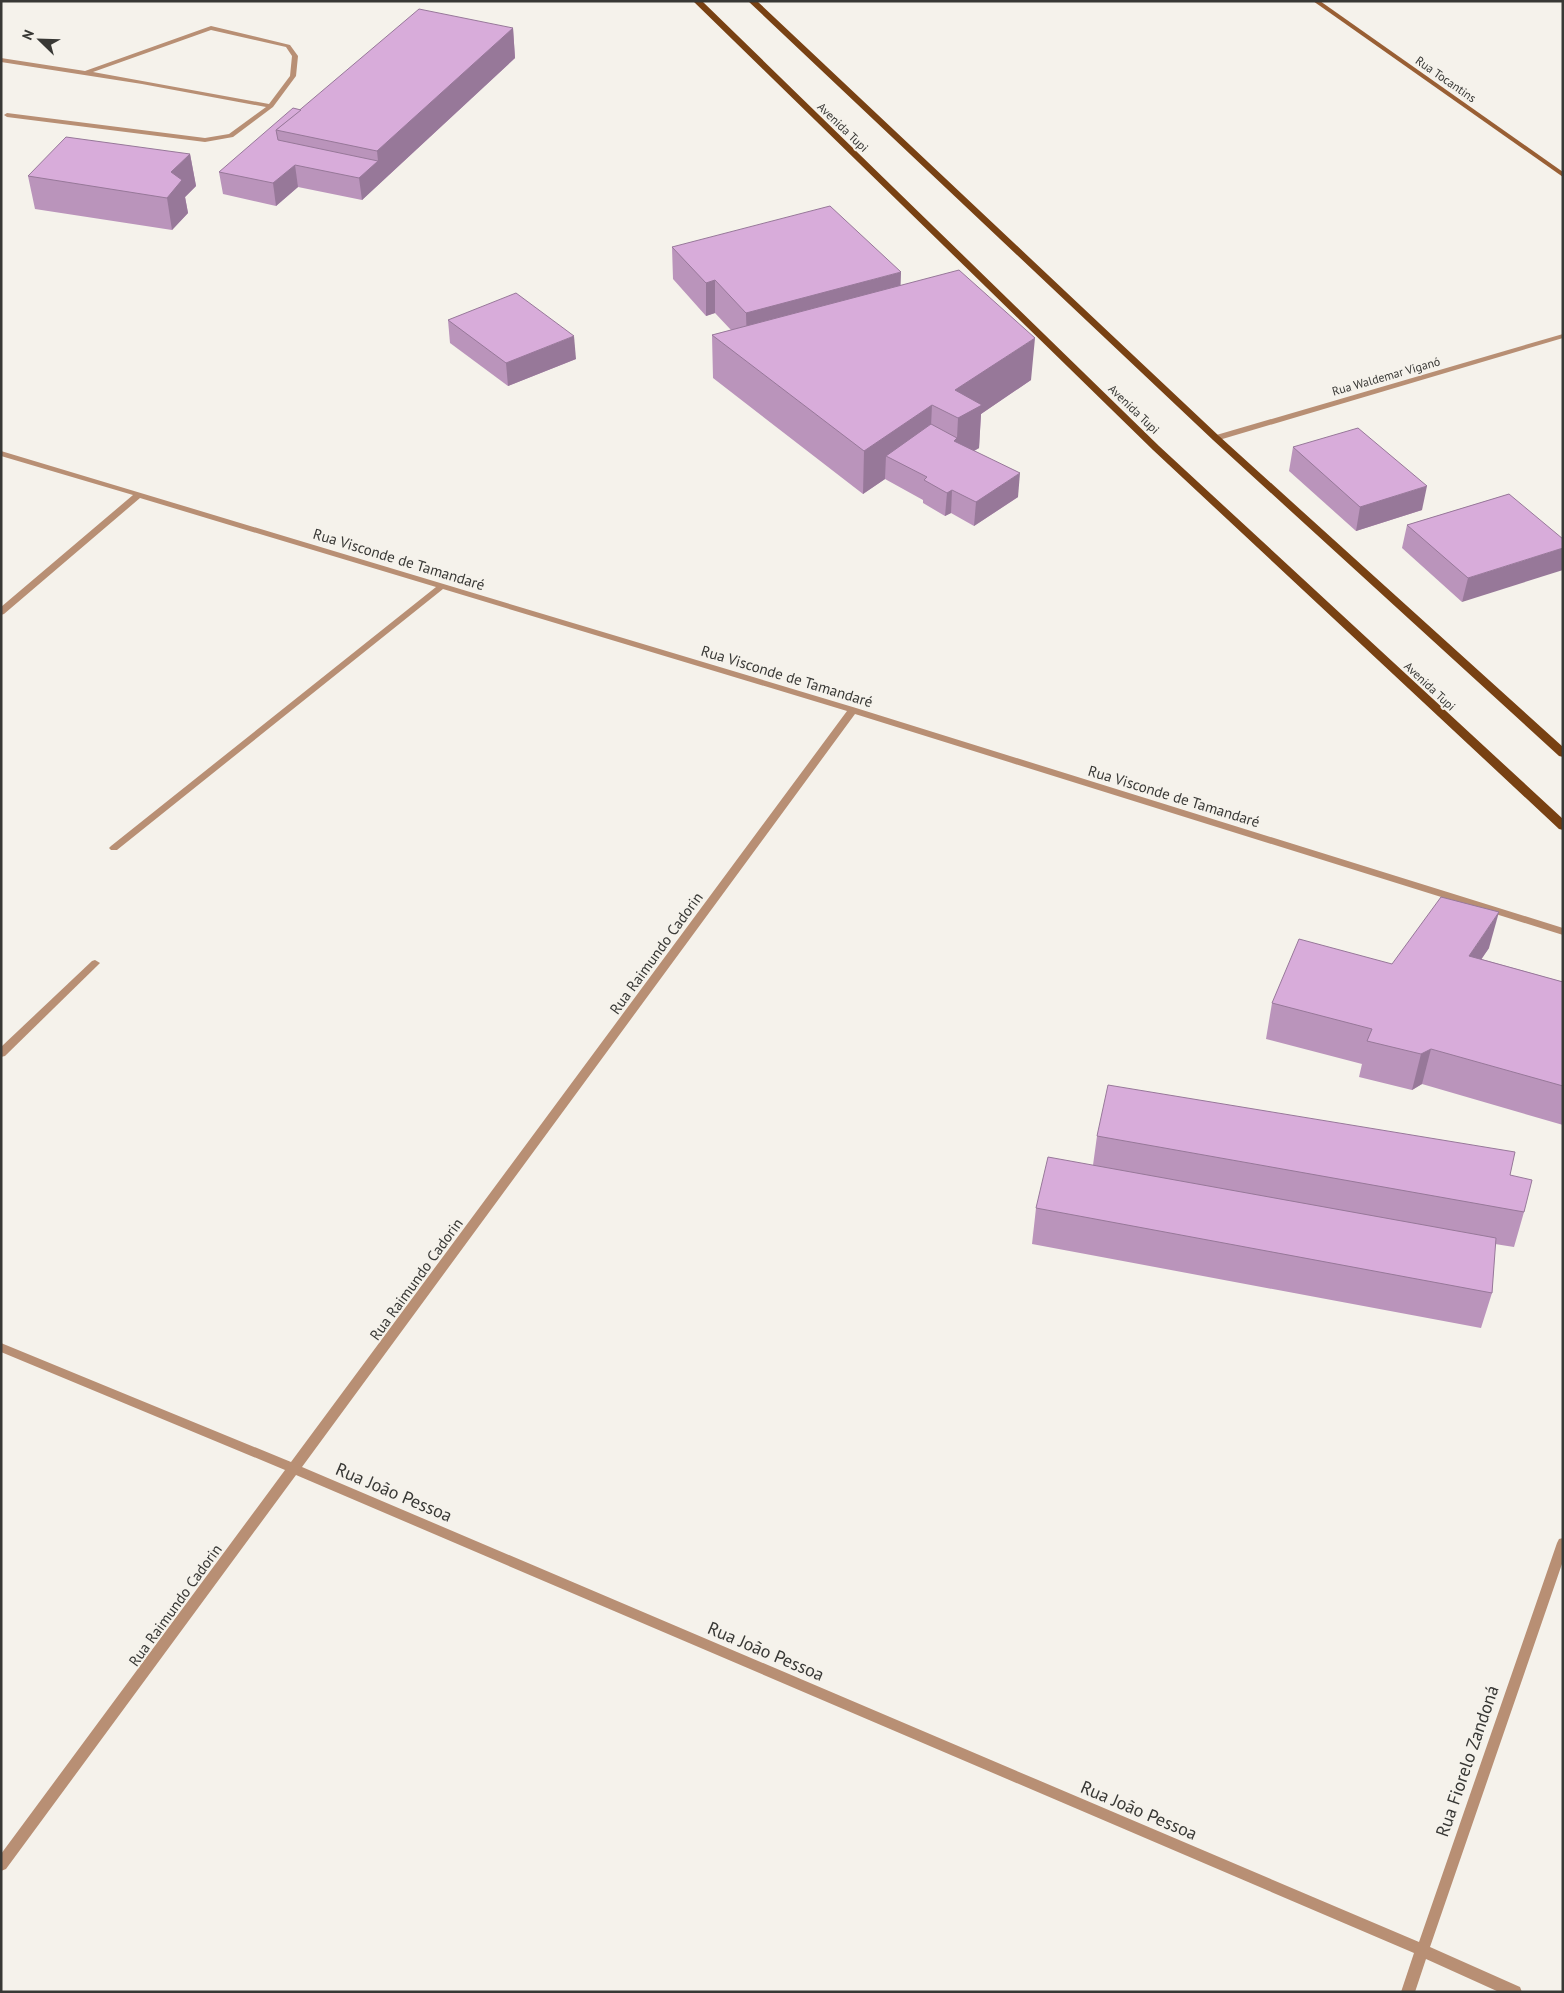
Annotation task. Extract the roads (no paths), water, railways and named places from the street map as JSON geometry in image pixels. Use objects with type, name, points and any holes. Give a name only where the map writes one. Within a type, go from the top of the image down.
[{"type":"main road","name":"Avenida Tupi","points":[[696,1],[1156,448],[1563,826]]},
{"type":"main road","name":"Avenida Tupi","points":[[752,1],[1216,438],[1563,752]]},
{"type":"main road","name":"Rua Tocantins","points":[[1316,1],[1563,175]]},
{"type":"street","points":[[7,115],[206,140],[231,136],[270,106],[293,76],[295,56],[288,46],[223,29],[211,28],[192,33],[83,74]]},
{"type":"street","points":[[1,60],[270,106]]},
{"type":"street","name":"Rua Waldemar Viganó","points":[[1216,438],[1563,336]]},
{"type":"street","name":"Rua Visconde de Tamandaré","points":[[1,453],[853,710],[1563,932]]},
{"type":"street","points":[[1,612],[138,495]]},
{"type":"street","points":[[114,848],[442,586]]},
{"type":"street","name":"Rua Raimundo Cadorin","points":[[1,1866],[853,710]]},
{"type":"street","points":[[1,1053],[95,963]]},
{"type":"street","name":"Rua João Pessoa","points":[[1,1347],[295,1469],[1422,1950],[1515,1992]]},
{"type":"street","name":"Rua Fiorelo Zandoná","points":[[1408,1992],[1563,1542]]}]
